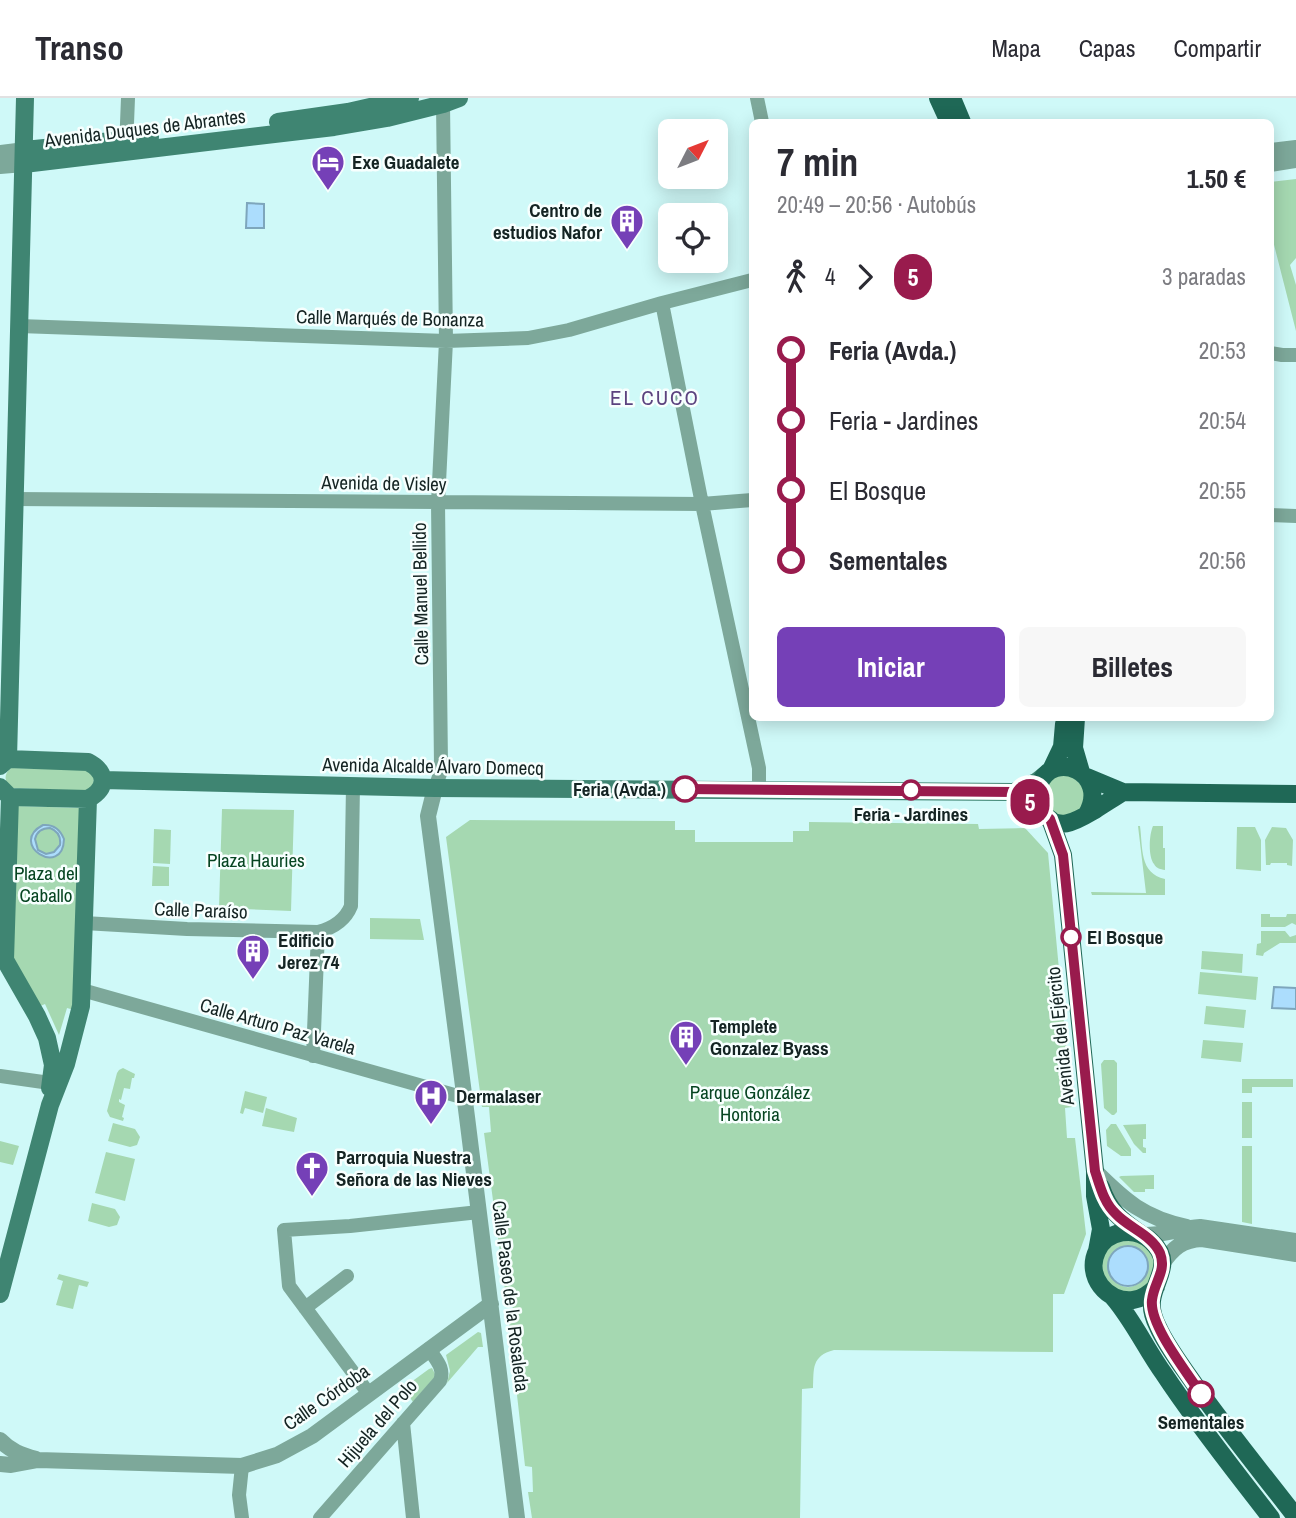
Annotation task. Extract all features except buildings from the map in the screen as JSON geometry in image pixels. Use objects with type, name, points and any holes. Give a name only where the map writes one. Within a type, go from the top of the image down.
[{"type":"main road","points":[[25,98],[4,763],[88,762],[102,773],[103,780],[101,789],[88,799],[5,792],[4,969],[37,1016],[47,1038],[53,1065],[50,1105]]},
{"type":"main road","name":"Avenida Duques de Abrantes","points":[[300,125],[352,105],[410,98]]},
{"type":"main road","points":[[938,98],[947,119]]},
{"type":"main road","points":[[952,98],[961,119]]},
{"type":"main road","name":"Avenida Duques de Abrantes","points":[[24,157],[300,125],[334,127],[387,118],[451,101]]},
{"type":"main road","points":[[1047,816],[1039,805],[1038,787],[1062,747],[1064,721]]},
{"type":"main road","points":[[1063,855],[1093,800],[1093,790],[1074,748],[1076,721]]},
{"type":"main road","points":[[1048,773],[1067,767],[1123,792],[1296,794]]},
{"type":"main road","name":"Avenida Alcalde Álvaro Domecq","points":[[103,780],[435,788],[1014,792],[1048,773]]},
{"type":"main road","points":[[1014,792],[1047,816],[1059,823],[1068,824],[1123,792]]},
{"type":"main road","points":[[0,1294],[50,1105],[66,1064],[81,1006],[88,799]]},
{"type":"main road","name":"Avenida del Ejército","points":[[1047,816],[1063,855],[1095,1171],[1094,1196],[1101,1229],[1097,1251]]},
{"type":"main road","name":"Avenida del Ejército","points":[[1095,1171],[1110,1208],[1142,1235]]},
{"type":"main road","points":[[1156,1287],[1132,1300],[1113,1297],[1105,1292],[1096,1278],[1094,1270],[1097,1251],[1106,1240],[1124,1232],[1142,1235],[1157,1248],[1162,1264],[1162,1271],[1152,1300],[1157,1326],[1212,1409],[1296,1517]]},
{"type":"main road","points":[[1113,1297],[1196,1420],[1271,1518]]},
{"type":"street","points":[[127,145],[128,98]]},
{"type":"street","points":[[757,98],[761,119]]},
{"type":"street","name":"Calle Manuel Bellido","points":[[435,788],[441,771],[438,503],[446,341],[451,101]]},
{"type":"street","points":[[1274,151],[1296,148]]},
{"type":"street","name":"Avenida Duques de Abrantes","points":[[0,153],[24,157]]},
{"type":"street","name":"Avenida Duques de Abrantes","points":[[0,166],[24,157]]},
{"type":"street","points":[[1274,163],[1296,160]]},
{"type":"street","name":"Calle Marqués de Bonanza","points":[[19,326],[446,341],[528,338],[569,330],[749,281]]},
{"type":"street","points":[[662,303],[759,768],[759,790]]},
{"type":"street","points":[[1274,354],[1296,355]]},
{"type":"street","name":"Avenida de Visley","points":[[14,499],[702,505],[749,500]]},
{"type":"street","points":[[1274,515],[1296,516]]},
{"type":"street","points":[[313,1056],[318,932],[339,923],[351,906],[353,786]]},
{"type":"street","name":"Calle Paseo de la Rosaleda","points":[[435,788],[428,816],[517,1518]]},
{"type":"street","name":"Calle Paraíso","points":[[84,923],[318,932]]},
{"type":"street","name":"Calle Arturo Paz Varela","points":[[82,990],[465,1098]]},
{"type":"street","points":[[0,1076],[50,1083]]},
{"type":"street","points":[[1095,1171],[1135,1207],[1160,1220],[1189,1228]]},
{"type":"street","points":[[369,1394],[289,1286],[284,1230],[479,1212]]},
{"type":"street","points":[[1142,1235],[1163,1234],[1189,1228],[1210,1228],[1296,1241]]},
{"type":"street","points":[[1162,1264],[1177,1246],[1202,1239],[1296,1254]]},
{"type":"street","points":[[305,1308],[347,1276]]},
{"type":"street","name":"Calle Córdoba","points":[[0,1464],[11,1465],[38,1460],[242,1466],[276,1455],[312,1436],[491,1304]]},
{"type":"street","name":"Hijuela del Polo","points":[[320,1518],[440,1381],[443,1374],[441,1367],[429,1349]]},
{"type":"street","points":[[402,1423],[413,1518]]},
{"type":"street","name":"Calle Córdoba","points":[[0,1440],[7,1448],[38,1460]]},
{"type":"street","points":[[231,1518],[239,1495],[242,1466]]},
{"type":"street","points":[[239,1495],[242,1518]]},
{"type":"green space","points":[[1296,179],[1296,258],[1290,265],[1296,285],[1296,331],[1274,245],[1274,182]]},
{"type":"green space","points":[[11,768],[85,769],[94,777],[94,782],[84,791],[13,788],[6,778]]},
{"type":"green space","points":[[1057,775],[1071,775],[1086,790],[1081,810],[1061,817],[1049,811],[1045,791]]},
{"type":"green space","name":"Plaza del Caballo","points":[[17,806],[81,808],[74,1010],[67,1008],[59,1035],[45,1004],[38,1007],[13,963]]},
{"type":"green space","name":"Plaza Hauries","points":[[222,809],[294,810],[291,911],[219,908]]},
{"type":"green space","name":"Parque González Hontoria","points":[[470,820],[675,821],[675,830],[695,830],[695,842],[793,842],[793,831],[809,831],[809,822],[978,824],[979,829],[1025,828],[1048,853],[1072,1107],[1065,1108],[1067,1138],[1075,1138],[1086,1234],[1064,1294],[1053,1294],[1053,1352],[834,1350],[821,1356],[815,1364],[813,1388],[802,1389],[800,1518],[532,1518],[528,1492],[533,1492],[532,1467],[525,1466],[508,1315],[513,1315],[512,1290],[505,1290],[484,1133],[491,1132],[489,1107],[482,1107],[446,837]]},
{"type":"green space","points":[[1138,826],[1146,865],[1157,876],[1165,879],[1165,895],[1092,895],[1091,892],[1146,893]]},
{"type":"green space","points":[[1153,826],[1163,826],[1165,870],[1156,867],[1152,860],[1150,840]]},
{"type":"green space","points":[[1237,827],[1255,827],[1261,840],[1261,871],[1236,869]]},
{"type":"green space","points":[[1272,827],[1286,828],[1293,840],[1292,866],[1287,863],[1266,865],[1265,840]]},
{"type":"green space","points":[[154,829],[171,830],[170,864],[153,863]]},
{"type":"green space","points":[[153,866],[169,867],[169,886],[152,886]]},
{"type":"green space","points":[[1261,914],[1286,917],[1287,914],[1296,914],[1296,925],[1292,923],[1285,927],[1261,927]]},
{"type":"green space","points":[[370,918],[420,919],[424,940],[370,939]]},
{"type":"green space","points":[[1261,931],[1285,931],[1290,937],[1296,935],[1296,943],[1280,943],[1263,956],[1256,955],[1257,944],[1261,943]]},
{"type":"green space","points":[[1202,951],[1243,954],[1242,973],[1201,969]]},
{"type":"green space","points":[[1200,972],[1258,977],[1256,1000],[1198,994]]},
{"type":"green space","points":[[1206,1006],[1246,1010],[1244,1028],[1204,1024]]},
{"type":"green space","points":[[1203,1040],[1243,1043],[1241,1062],[1201,1058]]},
{"type":"green space","points":[[1104,1060],[1114,1060],[1117,1063],[1117,1112],[1114,1115],[1104,1108],[1101,1064]]},
{"type":"green space","points":[[123,1068],[135,1074],[130,1089],[124,1088],[121,1100],[119,1099],[119,1102],[125,1105],[123,1121],[110,1117],[107,1111],[117,1073]]},
{"type":"green space","points":[[1242,1079],[1293,1079],[1293,1087],[1252,1087],[1252,1093],[1242,1093]]},
{"type":"green space","points":[[245,1091],[267,1097],[263,1113],[245,1108],[243,1114],[240,1113]]},
{"type":"green space","points":[[1242,1102],[1252,1102],[1252,1138],[1242,1138]]},
{"type":"green space","points":[[266,1108],[297,1118],[294,1132],[262,1126]]},
{"type":"green space","points":[[113,1123],[135,1129],[140,1137],[137,1145],[130,1147],[108,1141]]},
{"type":"green space","points":[[1111,1124],[1116,1124],[1131,1149],[1131,1156],[1121,1156],[1107,1146],[1106,1130]]},
{"type":"green space","points":[[1146,1124],[1143,1147],[1146,1148],[1146,1153],[1143,1153],[1123,1125]]},
{"type":"green space","points":[[0,1141],[19,1146],[13,1165],[0,1162]]},
{"type":"green space","points":[[1242,1146],[1252,1146],[1252,1224],[1242,1222]]},
{"type":"green space","points":[[106,1152],[135,1159],[125,1201],[95,1193]]},
{"type":"green space","points":[[1154,1175],[1154,1189],[1145,1189],[1145,1192],[1134,1192],[1119,1177],[1121,1176]]},
{"type":"green space","points":[[92,1203],[115,1209],[120,1217],[117,1225],[109,1227],[88,1221]]},
{"type":"green space","points":[[1124,1239],[1140,1242],[1148,1247],[1154,1262],[1149,1284],[1133,1293],[1114,1290],[1103,1277],[1101,1261],[1109,1246]],"holes":[[[1146,1257],[1148,1270],[1137,1284],[1126,1287],[1116,1282],[1110,1272],[1109,1260]]]},
{"type":"green space","points":[[59,1274],[89,1282],[87,1287],[79,1285],[73,1309],[56,1305],[63,1281],[57,1279]]},
{"type":"green space","points":[[478,1332],[481,1333],[483,1347],[478,1347],[447,1383],[450,1371],[446,1355]]},
{"type":"green space","points":[[432,1368],[434,1378],[413,1402],[403,1388]]},
{"type":"water","points":[[247,203],[264,204],[264,228],[246,228]]},
{"type":"water","points":[[43,825],[56,828],[64,839],[61,851],[55,856],[40,854],[31,841],[34,833]],"holes":[[[42,829],[53,829],[60,839],[60,845],[54,852],[46,854],[38,850],[35,839]]]},
{"type":"water","points":[[1274,987],[1296,988],[1296,1009],[1272,1008]]},
{"type":"water","points":[[1128,1246],[1142,1252],[1148,1266],[1142,1280],[1128,1286],[1114,1280],[1108,1266],[1114,1252]]},
{"type":"bus line","name":"5","points":[[685,789],[1014,792],[1050,819],[1063,855],[1095,1171],[1110,1208],[1151,1241],[1161,1256],[1162,1271],[1152,1300],[1157,1326],[1201,1394]]},
{"type":"place","name":"Exe Guadalete","points":[[328,192]]},
{"type":"place","name":"Centro de estudios Nafor","points":[[627,251]]},
{"type":"place","name":"Feria (Avda.)","points":[[685,789]]},
{"type":"place","name":"Feria - Jardines","points":[[911,790]]},
{"type":"place","name":"El Bosque","points":[[1071,937]]},
{"type":"place","name":"Edificio Jerez 74","points":[[253,981]]},
{"type":"place","name":"Templete Gonzalez Byass","points":[[686,1067]]},
{"type":"place","name":"Dermalaser","points":[[431,1126]]},
{"type":"place","name":"Parroquia Nuestra Señora de las Nieves","points":[[312,1198]]},
{"type":"place","name":"Sementales","points":[[1201,1394]]},
{"type":"district","name":"EL CUCO","points":[[655,397]]}]
